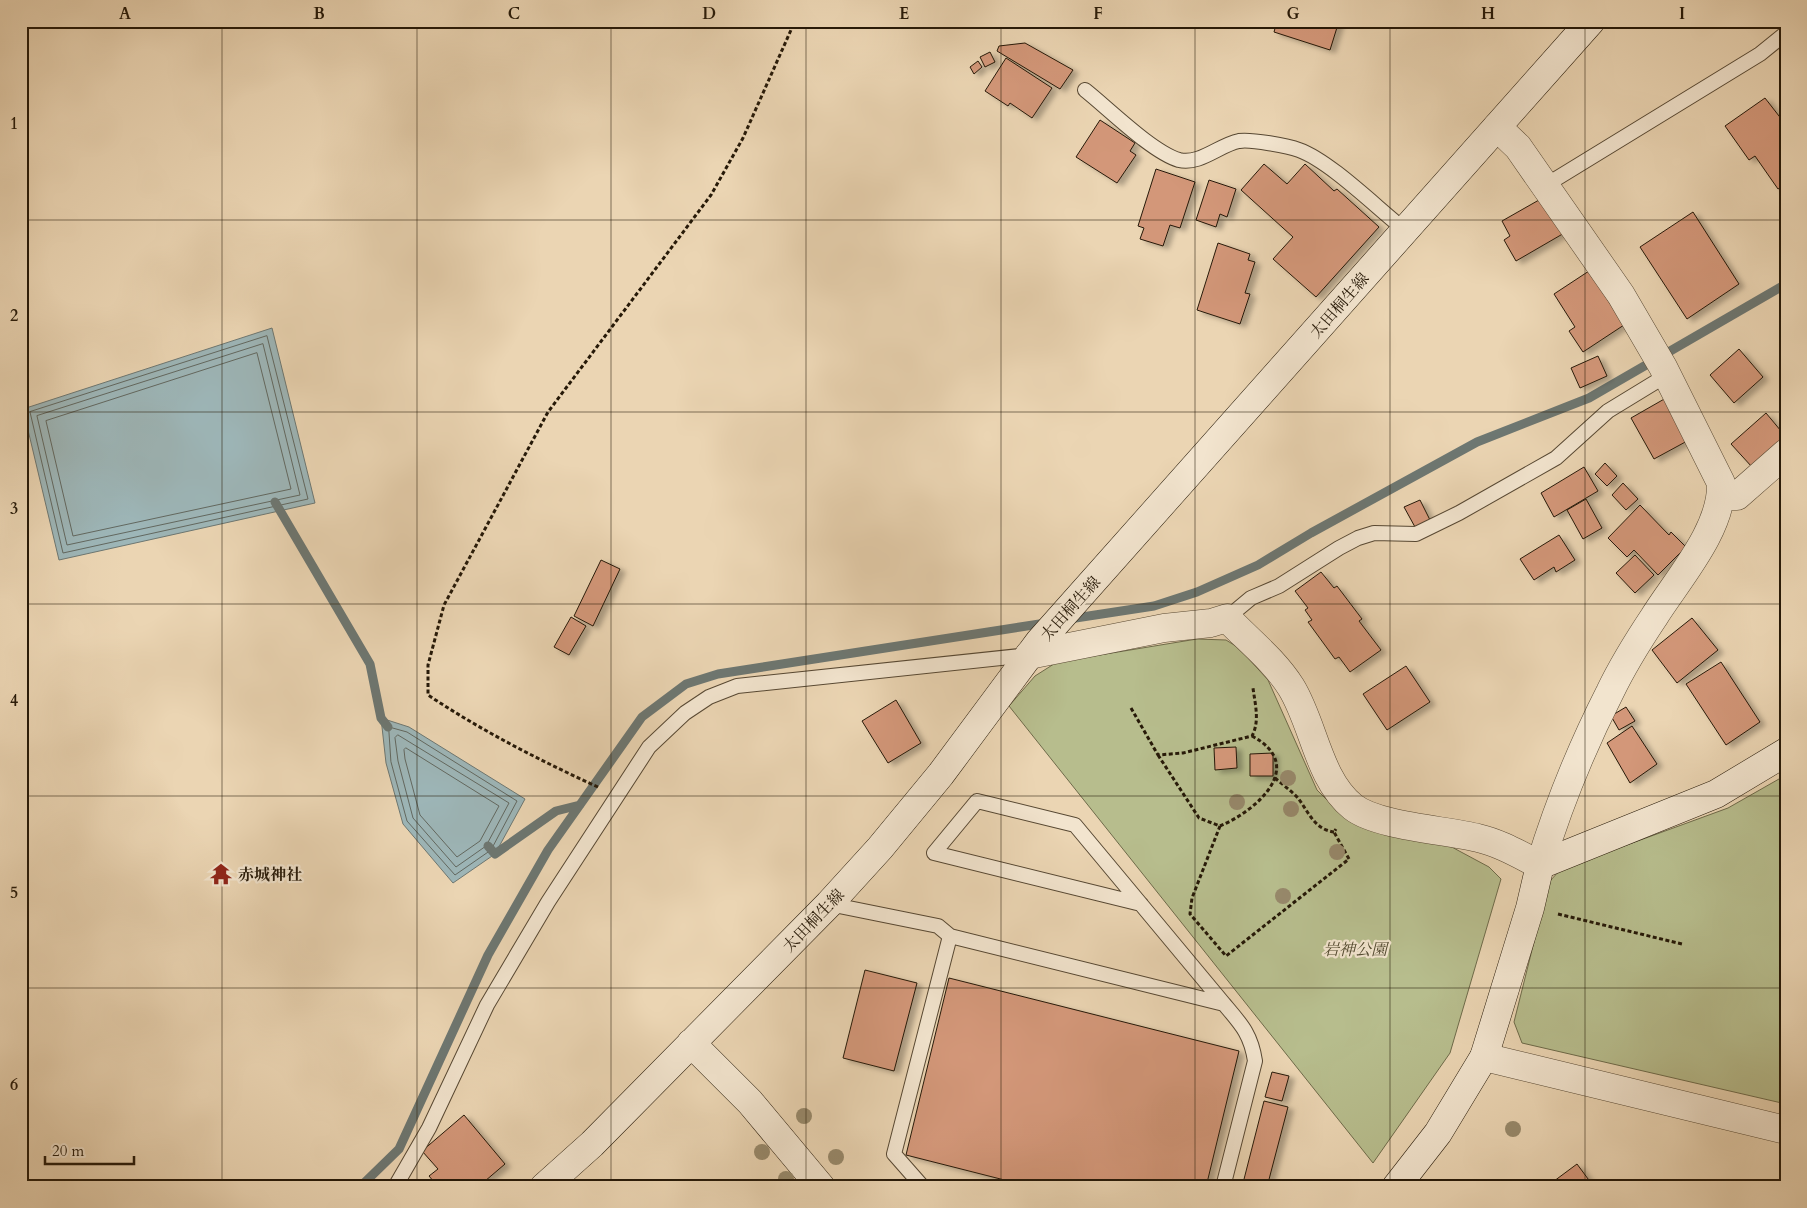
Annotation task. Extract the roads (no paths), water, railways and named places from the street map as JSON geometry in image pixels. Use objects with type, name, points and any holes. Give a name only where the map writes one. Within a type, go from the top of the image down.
[{"type":"street","name":"太田桐生線","points":[[544,1187],[592,1144],[829,904],[880,848],[941,774],[1034,648],[1591,21]]},
{"type":"street","points":[[1396,1187],[1438,1133],[1484,1057],[1530,908],[1553,821],[1610,692],[1654,616],[1685,572],[1711,524],[1722,496],[1721,483],[1716,470],[1622,295],[1518,147],[1497,127]]},
{"type":"street","points":[[1722,496],[1736,496],[1786,453]]},
{"type":"street","points":[[1034,648],[1164,628],[1212,623],[1227,618],[1279,671],[1292,688],[1338,791],[1354,808],[1368,815],[1398,824],[1480,838],[1504,846],[1540,865],[1716,794],[1786,752]]},
{"type":"street","points":[[692,1043],[750,1102],[821,1187]]},
{"type":"street","points":[[1484,1057],[1786,1130]]},
{"type":"lane","points":[[1546,185],[1760,54],[1786,33]]},
{"type":"lane","points":[[1085,90],[1162,152],[1180,160],[1200,159],[1220,147],[1241,141],[1300,150],[1328,167],[1405,230]]},
{"type":"lane","points":[[1227,618],[1251,598],[1279,586],[1358,538],[1374,533],[1416,534],[1459,513],[1556,458],[1660,363]]},
{"type":"lane","points":[[395,1187],[429,1128],[487,1005],[548,902],[649,747],[684,713],[709,697],[737,686],[1034,648]]},
{"type":"lane","points":[[1142,904],[934,854],[976,801],[1075,825],[1142,904],[1244,1027],[1252,1042],[1255,1060],[1223,1187]]},
{"type":"lane","points":[[829,904],[938,926],[950,936],[1224,1004]]},
{"type":"lane","points":[[923,1187],[894,1154],[950,936]]},
{"type":"water","points":[[272,328],[315,503],[59,560],[23,409]]},
{"type":"water","points":[[381,718],[409,727],[525,799],[495,854],[453,883],[403,824],[386,763]]},
{"type":"waterway","points":[[1069,619],[1154,606],[1197,592],[1258,565],[1311,533],[1477,442],[1589,398],[1786,284]]},
{"type":"waterway","points":[[275,502],[370,664],[381,718],[388,727]]},
{"type":"waterway","points":[[360,1187],[399,1149],[488,955],[548,850],[642,717],[686,684],[718,674],[1046,623]]},
{"type":"waterway","points":[[488,846],[495,854],[556,811],[580,805]]},
{"type":"place","name":"赤城神社","points":[[221,874]]},
{"type":"park label","name":"岩神公園","points":[[1355,949]]}]
